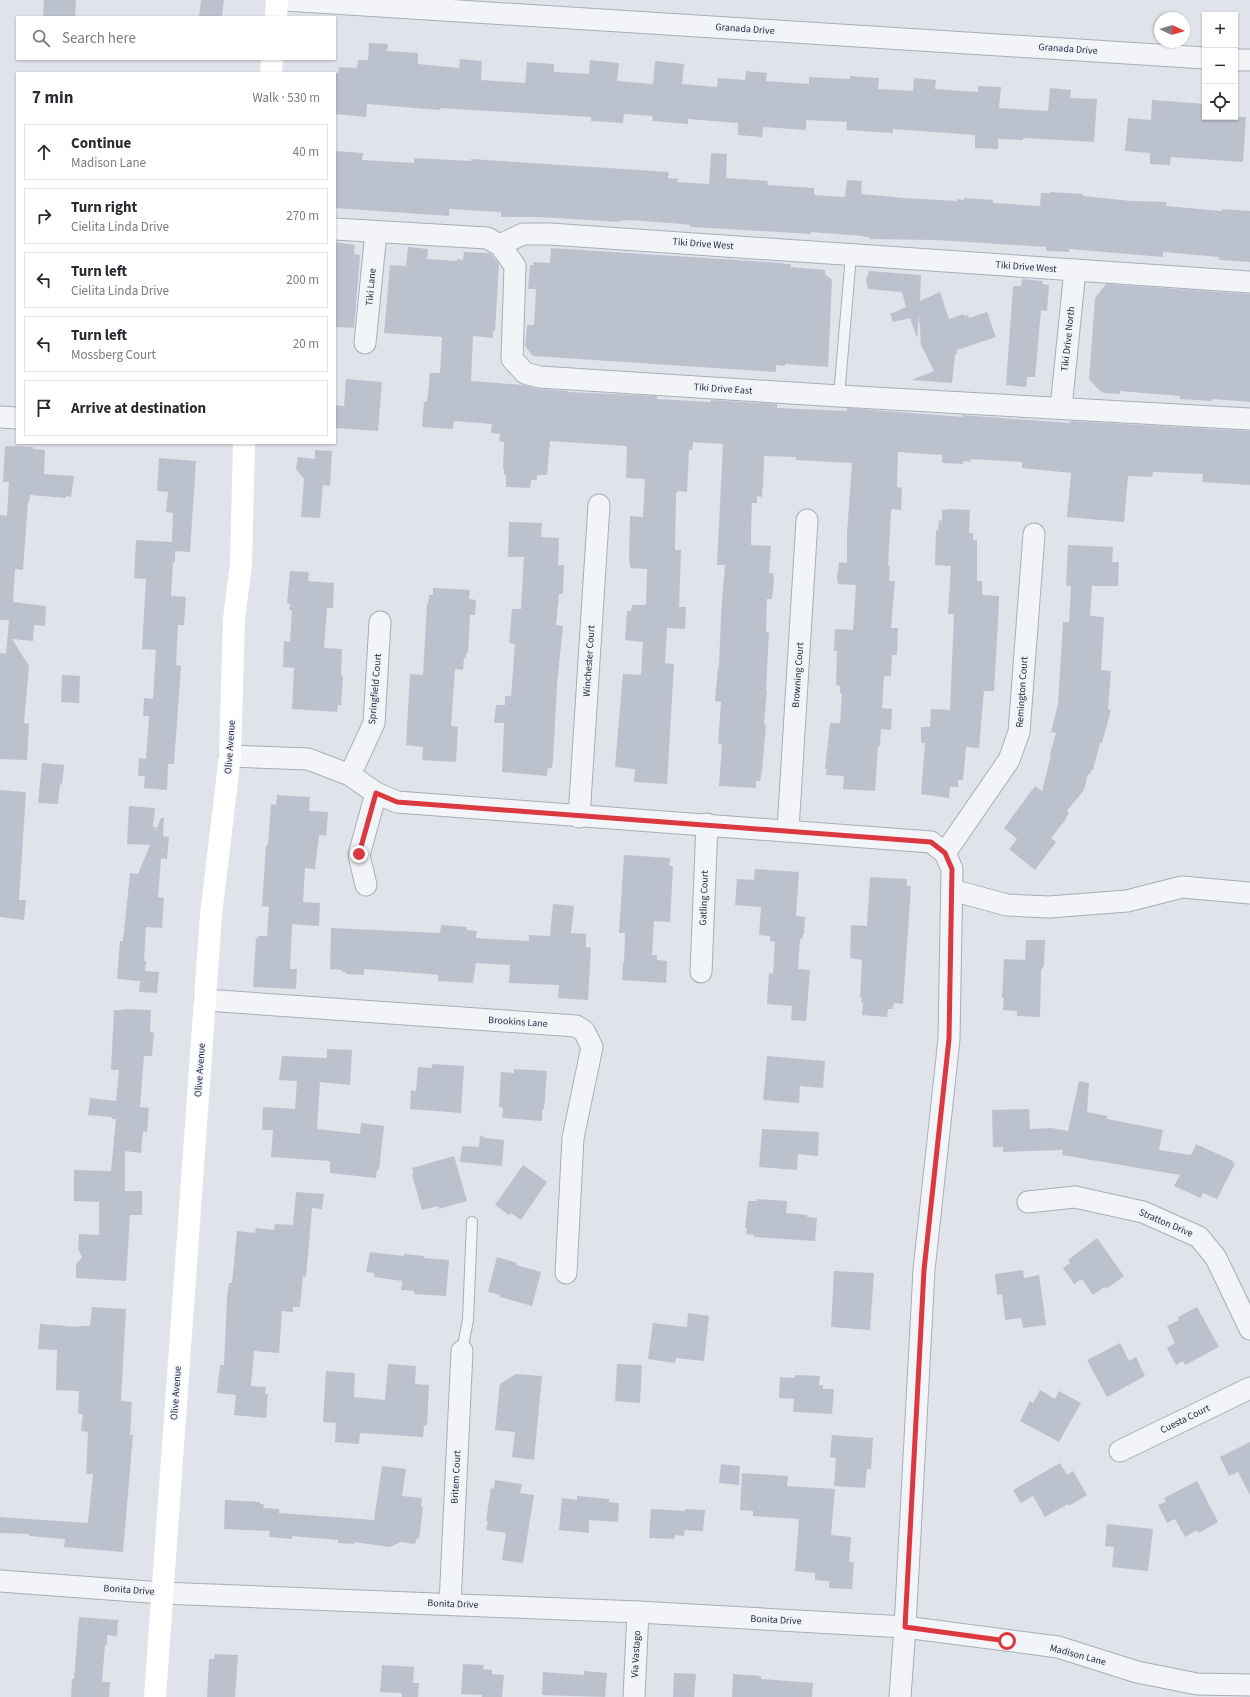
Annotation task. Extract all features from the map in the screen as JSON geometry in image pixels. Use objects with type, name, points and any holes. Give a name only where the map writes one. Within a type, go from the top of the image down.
[{"type":"main road","points":[[276,16],[277,0]]},
{"type":"main road","points":[[271,72],[272,60]]},
{"type":"main road","name":"Olive Avenue","points":[[154,1697],[211,915],[230,756],[234,619],[241,564],[244,444]]},
{"type":"street","name":"Granada Drive","points":[[285,0],[1202,58]]},
{"type":"street","points":[[1238,60],[1250,60]]},
{"type":"street","points":[[336,229],[487,238],[500,245]]},
{"type":"street","name":"Tiki Lane","points":[[365,343],[376,232]]},
{"type":"street","name":"Tiki Drive West","points":[[500,245],[523,234],[550,234],[1250,282]]},
{"type":"street","name":"Tiki Drive East","points":[[500,245],[515,266],[512,359],[524,373],[540,377],[839,396],[1250,419]]},
{"type":"street","name":"Tiki Drive North","points":[[1061,408],[1075,270]]},
{"type":"street","points":[[0,417],[16,418]]},
{"type":"street","name":"Winchester Court","points":[[579,817],[599,505]]},
{"type":"street","name":"Browning Court","points":[[788,830],[807,520]]},
{"type":"street","name":"Remington Court","points":[[945,853],[1009,760],[1019,732],[1034,534]]},
{"type":"street","name":"Springfield Court","points":[[350,774],[374,724],[380,622]]},
{"type":"street","points":[[230,756],[308,759],[350,774],[376,793],[397,802],[579,817],[706,824],[931,842],[945,853],[952,869],[949,1039],[924,1270],[900,1697]]},
{"type":"street","points":[[366,885],[359,854],[376,793]]},
{"type":"street","name":"Gatling Court","points":[[701,972],[706,824]]},
{"type":"street","points":[[952,890],[1007,905],[1049,907],[1127,901],[1182,887],[1250,893]]},
{"type":"street","name":"Brookins Lane","points":[[205,1000],[576,1026],[584,1031],[592,1047],[573,1138],[566,1273]]},
{"type":"street","name":"Stratton Drive","points":[[1028,1202],[1074,1197],[1143,1212],[1199,1237],[1216,1258],[1250,1329]]},
{"type":"street","name":"Britem Court","points":[[450,1604],[462,1351]]},
{"type":"street","name":"Cuesta Court","points":[[1120,1450],[1250,1388]]},
{"type":"street","name":"Bonita Drive","points":[[0,1581],[162,1593],[638,1612],[905,1627]]},
{"type":"street","name":"Via Vastago","points":[[634,1697],[638,1612]]},
{"type":"street","name":"Madison Lane","points":[[905,1627],[1058,1647],[1137,1672],[1197,1684],[1250,1685]]},
{"type":"lane","points":[[839,396],[851,255]]},
{"type":"lane","points":[[462,1351],[468,1320],[472,1222]]},
{"type":"building","points":[[44,0],[76,0],[75,16],[43,16]]},
{"type":"building","points":[[201,0],[224,0],[222,16],[199,16]]},
{"type":"building","points":[[369,43],[388,44],[387,51],[418,53],[418,64],[459,68],[460,59],[482,61],[481,80],[525,83],[527,62],[554,64],[554,72],[589,74],[590,60],[619,63],[617,81],[653,84],[655,61],[684,64],[682,84],[717,87],[718,78],[745,80],[746,71],[767,73],[766,81],[809,84],[809,77],[850,79],[850,76],[879,78],[878,89],[913,91],[914,78],[936,80],[935,89],[978,92],[978,86],[1001,87],[999,108],[1048,111],[1050,88],[1071,90],[1070,98],[1097,99],[1094,142],[1023,138],[1023,140],[998,139],[998,149],[975,148],[975,135],[893,129],[893,133],[846,130],[847,122],[806,120],[806,130],[763,127],[762,137],[738,135],[738,123],[688,119],[688,124],[652,121],[653,116],[624,114],[623,123],[591,121],[591,117],[440,108],[440,110],[367,104],[366,117],[336,114],[336,73],[338,73],[339,67],[357,68],[358,60],[368,60]]},
{"type":"building","points":[[1152,100],[1202,104],[1202,120],[1238,120],[1238,117],[1246,117],[1243,162],[1171,157],[1170,165],[1150,164],[1150,153],[1125,151],[1128,118],[1151,120]]},
{"type":"building","points":[[336,151],[363,153],[362,160],[414,163],[414,158],[471,161],[471,159],[669,172],[668,178],[678,179],[677,182],[709,184],[711,153],[727,154],[726,178],[768,181],[767,185],[814,188],[814,195],[845,197],[847,180],[862,181],[861,194],[904,198],[957,201],[957,199],[964,200],[964,198],[993,200],[993,203],[1040,206],[1041,193],[1050,192],[1083,194],[1083,196],[1131,201],[1167,202],[1166,206],[1222,211],[1222,209],[1250,211],[1250,262],[1219,260],[1219,257],[1163,252],[1163,257],[1069,249],[1069,252],[1046,251],[1046,247],[936,240],[869,239],[870,237],[864,236],[811,232],[811,234],[690,227],[690,225],[683,224],[629,220],[619,222],[539,217],[501,217],[501,212],[449,209],[449,216],[336,208]]},
{"type":"building","points":[[336,242],[355,245],[354,254],[360,255],[354,328],[336,327]]},
{"type":"building","points":[[408,247],[428,249],[427,259],[457,261],[457,259],[463,260],[464,252],[490,253],[499,264],[495,331],[493,331],[493,338],[473,336],[471,381],[524,385],[539,389],[568,392],[657,396],[657,399],[711,402],[711,400],[777,404],[777,408],[847,411],[847,408],[963,417],[961,415],[1070,423],[1071,421],[1250,431],[1250,485],[1202,482],[1203,474],[1153,472],[1152,477],[1128,476],[1124,522],[1067,517],[1071,473],[1022,468],[1022,462],[971,459],[970,462],[963,461],[963,464],[942,463],[942,455],[898,452],[897,487],[902,488],[901,510],[892,509],[891,512],[888,566],[890,566],[889,581],[895,581],[891,628],[898,628],[897,655],[892,655],[891,676],[884,676],[882,708],[892,709],[891,730],[881,729],[880,746],[878,746],[875,791],[843,789],[844,776],[826,775],[827,769],[825,769],[830,723],[840,723],[842,693],[840,693],[840,686],[836,685],[837,651],[834,651],[835,629],[853,630],[856,585],[838,584],[837,577],[839,562],[847,563],[847,533],[852,463],[796,460],[796,457],[764,456],[762,497],[757,496],[757,503],[752,503],[751,532],[751,545],[771,546],[769,573],[773,573],[774,581],[772,599],[767,599],[766,632],[769,632],[767,691],[764,724],[766,725],[762,771],[760,781],[756,781],[756,788],[719,786],[722,744],[718,744],[721,702],[715,701],[719,667],[725,565],[717,565],[723,444],[693,442],[692,450],[689,450],[687,492],[678,491],[676,494],[675,550],[681,550],[679,607],[686,607],[685,629],[667,628],[665,663],[674,664],[667,784],[634,782],[635,769],[615,767],[623,674],[641,675],[643,642],[625,640],[627,611],[631,611],[632,605],[645,605],[646,603],[647,569],[630,568],[629,562],[630,516],[643,517],[645,479],[626,478],[627,446],[550,441],[547,475],[537,475],[537,480],[531,480],[530,488],[506,487],[506,475],[504,475],[503,469],[504,442],[499,441],[500,434],[491,433],[492,424],[454,421],[453,429],[422,427],[424,402],[427,402],[430,373],[440,373],[442,337],[384,333],[390,265],[406,266]]},
{"type":"building","points":[[551,248],[783,263],[791,264],[790,267],[825,270],[825,274],[832,280],[828,367],[785,364],[785,366],[776,365],[776,372],[533,356],[525,346],[527,325],[534,325],[536,289],[528,289],[530,265],[533,265],[533,262],[550,263]]},
{"type":"building","points":[[869,271],[921,275],[920,301],[940,292],[949,319],[964,314],[964,316],[968,315],[969,318],[987,312],[996,337],[957,350],[955,355],[952,383],[911,380],[934,371],[921,345],[919,315],[917,338],[910,318],[893,322],[890,314],[906,307],[902,292],[868,289],[866,280]]},
{"type":"building","points":[[1022,279],[1043,281],[1042,284],[1049,285],[1047,311],[1041,310],[1035,377],[1027,377],[1026,387],[1006,385],[1013,286],[1021,286]]},
{"type":"building","points":[[1106,284],[1250,294],[1250,402],[1212,399],[1212,401],[1180,399],[1180,396],[1120,391],[1120,394],[1104,393],[1099,390],[1089,379],[1095,298]]},
{"type":"building","points":[[346,379],[382,382],[378,431],[336,428],[336,405],[344,406]]},
{"type":"building","points":[[5,446],[33,447],[33,449],[45,450],[44,474],[74,476],[71,497],[66,496],[66,498],[30,495],[28,502],[23,570],[15,569],[13,602],[46,606],[45,626],[34,625],[33,641],[12,639],[29,666],[24,723],[29,724],[27,760],[0,759],[0,653],[6,654],[9,620],[0,620],[0,515],[7,516],[9,482],[3,482]]},
{"type":"building","points":[[315,450],[332,451],[330,486],[323,485],[320,518],[301,517],[304,479],[296,469],[298,457],[315,459]]},
{"type":"building","points":[[159,458],[196,461],[190,552],[175,551],[175,562],[173,562],[171,596],[186,597],[184,625],[178,625],[176,665],[181,666],[174,764],[168,764],[167,790],[144,788],[145,776],[138,776],[139,758],[146,759],[149,716],[143,716],[144,698],[153,699],[156,650],[142,649],[146,579],[134,578],[136,540],[172,542],[173,513],[166,512],[168,492],[157,491]]},
{"type":"building","points":[[942,510],[970,510],[969,533],[973,533],[973,540],[977,540],[977,581],[982,581],[982,595],[999,596],[999,603],[994,691],[984,691],[979,748],[966,747],[963,780],[958,780],[958,787],[950,787],[949,798],[921,794],[925,743],[921,743],[921,727],[930,727],[931,709],[950,710],[954,614],[948,614],[951,566],[935,565],[936,530],[938,530],[939,520],[942,521]]},
{"type":"building","points":[[509,522],[542,523],[541,537],[559,538],[558,565],[564,565],[563,594],[559,594],[556,625],[563,626],[557,685],[553,759],[552,768],[548,768],[547,776],[502,772],[504,723],[494,723],[496,705],[505,705],[505,696],[511,696],[515,644],[509,643],[512,609],[521,609],[524,557],[508,557]]},
{"type":"building","points":[[1068,545],[1113,547],[1112,562],[1119,562],[1118,586],[1092,586],[1090,616],[1104,617],[1101,670],[1111,671],[1108,709],[1111,710],[1093,770],[1092,769],[1090,774],[1088,774],[1084,790],[1067,811],[1069,813],[1066,817],[1067,818],[1051,838],[1056,842],[1035,870],[1009,849],[1017,839],[1004,828],[1035,786],[1042,791],[1056,733],[1051,732],[1058,704],[1063,622],[1069,622],[1071,586],[1066,586]]},
{"type":"building","points":[[290,571],[309,572],[308,581],[334,583],[333,608],[327,608],[324,648],[342,649],[341,675],[343,676],[341,705],[338,705],[337,712],[292,709],[294,668],[283,667],[284,641],[290,642],[292,610],[289,610],[290,604],[287,603]]},
{"type":"building","points":[[433,588],[470,590],[469,599],[476,600],[475,615],[470,615],[468,653],[466,653],[466,658],[464,658],[463,670],[455,669],[451,726],[458,727],[456,762],[422,760],[423,747],[406,745],[410,674],[423,675],[427,604],[429,595],[433,595]]},
{"type":"building","points":[[62,675],[80,676],[79,703],[61,702]]},
{"type":"building","points":[[42,763],[64,765],[58,804],[38,803]]},
{"type":"building","points":[[0,790],[26,792],[19,900],[26,900],[24,920],[0,917]]},
{"type":"building","points":[[277,795],[310,797],[309,811],[328,812],[326,836],[319,835],[315,869],[305,868],[303,902],[320,903],[319,926],[292,924],[290,969],[297,969],[296,989],[253,987],[256,938],[258,938],[258,936],[267,936],[269,907],[262,906],[266,845],[268,845],[271,804],[276,805]]},
{"type":"building","points":[[129,806],[155,808],[153,827],[156,827],[155,832],[161,818],[164,818],[163,836],[169,837],[167,859],[161,858],[158,897],[164,898],[162,928],[146,927],[144,961],[146,961],[145,971],[159,972],[157,993],[139,992],[140,981],[117,979],[120,941],[123,941],[130,873],[138,874],[150,845],[127,844]]},
{"type":"building","points":[[624,855],[670,858],[669,866],[673,866],[670,922],[654,921],[652,955],[657,955],[657,960],[667,961],[666,983],[622,980],[625,933],[619,933]]},
{"type":"building","points":[[755,869],[799,872],[796,916],[805,917],[804,934],[802,939],[800,939],[798,969],[810,970],[806,1021],[791,1020],[792,1006],[767,1004],[769,973],[773,974],[775,942],[770,941],[770,936],[759,935],[761,907],[735,905],[737,879],[754,880]]},
{"type":"building","points":[[870,877],[907,879],[907,886],[911,886],[903,1004],[894,1003],[893,1009],[888,1009],[887,1017],[862,1015],[863,1003],[861,1003],[862,998],[860,998],[862,960],[850,958],[851,925],[867,926]]},
{"type":"building","points":[[553,904],[574,906],[571,933],[586,934],[586,947],[591,948],[588,1000],[558,998],[559,985],[509,983],[510,965],[476,963],[473,983],[438,981],[438,975],[429,974],[364,969],[364,975],[346,974],[346,972],[342,972],[342,970],[330,969],[331,928],[440,933],[441,925],[467,927],[467,930],[477,931],[476,938],[529,941],[529,935],[550,936]]},
{"type":"building","points":[[1026,940],[1045,940],[1044,965],[1041,971],[1040,1017],[1017,1016],[1017,1011],[1003,1010],[1004,998],[1002,998],[1004,959],[1025,960]]},
{"type":"building","points":[[114,1010],[151,1010],[150,1032],[154,1033],[152,1056],[144,1056],[140,1107],[149,1108],[147,1132],[143,1131],[141,1153],[125,1151],[125,1191],[142,1191],[142,1215],[130,1215],[126,1281],[76,1278],[76,1264],[82,1257],[78,1249],[79,1234],[99,1235],[99,1202],[74,1201],[74,1170],[111,1171],[116,1119],[112,1119],[112,1117],[88,1115],[90,1098],[116,1101],[119,1070],[111,1070]]},
{"type":"building","points":[[327,1049],[352,1050],[350,1085],[320,1082],[317,1129],[360,1134],[361,1123],[384,1126],[379,1170],[377,1170],[376,1178],[330,1173],[330,1161],[271,1157],[273,1130],[262,1130],[263,1107],[295,1109],[297,1081],[279,1080],[282,1056],[327,1058]]},
{"type":"building","points":[[767,1056],[825,1061],[823,1088],[800,1086],[799,1103],[763,1100]]},
{"type":"building","points":[[432,1064],[464,1066],[461,1113],[410,1109],[411,1090],[416,1091],[418,1067],[432,1068]]},
{"type":"building","points":[[514,1069],[547,1071],[542,1121],[502,1118],[503,1108],[499,1107],[501,1072],[514,1073]]},
{"type":"building","points":[[1079,1081],[1089,1083],[1087,1112],[1107,1116],[1107,1119],[1163,1130],[1159,1150],[1191,1155],[1196,1144],[1233,1161],[1235,1164],[1217,1199],[1203,1193],[1201,1198],[1174,1186],[1180,1175],[1062,1155],[1063,1150],[1003,1152],[1003,1147],[993,1147],[992,1110],[1029,1109],[1030,1129],[1051,1128],[1068,1131]]},
{"type":"building","points":[[762,1129],[819,1132],[818,1156],[798,1154],[797,1170],[759,1167]]},
{"type":"building","points":[[480,1135],[485,1138],[504,1140],[502,1166],[460,1162],[462,1146],[479,1147]]},
{"type":"building","points":[[454,1156],[467,1201],[439,1209],[438,1206],[422,1210],[412,1175],[414,1174],[412,1168]]},
{"type":"building","points":[[523,1165],[547,1182],[521,1220],[511,1213],[509,1215],[495,1205]]},
{"type":"building","points":[[296,1192],[324,1194],[322,1209],[312,1208],[306,1277],[303,1276],[300,1307],[293,1307],[293,1312],[282,1311],[279,1353],[254,1351],[251,1386],[266,1387],[265,1394],[268,1394],[266,1418],[234,1415],[236,1395],[217,1393],[220,1365],[224,1365],[227,1297],[229,1283],[232,1283],[237,1231],[255,1233],[256,1228],[274,1230],[275,1224],[293,1225]]},
{"type":"building","points":[[757,1199],[787,1201],[786,1213],[807,1215],[807,1217],[817,1218],[815,1241],[754,1237],[754,1235],[746,1234],[747,1228],[745,1228],[748,1201],[757,1201]]},
{"type":"building","points":[[1097,1238],[1124,1276],[1106,1289],[1104,1287],[1093,1295],[1082,1279],[1074,1284],[1063,1268],[1070,1263],[1068,1260]]},
{"type":"building","points":[[370,1252],[404,1256],[404,1254],[424,1256],[424,1258],[449,1260],[446,1296],[414,1294],[414,1291],[401,1290],[402,1281],[374,1277],[374,1273],[366,1272]]},
{"type":"building","points":[[497,1257],[517,1263],[516,1265],[541,1272],[532,1306],[488,1292]]},
{"type":"building","points":[[1023,1270],[1024,1278],[1039,1275],[1046,1325],[1023,1328],[1021,1318],[1005,1320],[1002,1294],[997,1295],[995,1274]]},
{"type":"building","points":[[834,1271],[874,1273],[870,1330],[831,1327]]},
{"type":"building","points":[[92,1307],[126,1309],[121,1401],[132,1402],[130,1435],[133,1435],[123,1552],[64,1547],[65,1539],[29,1536],[29,1534],[0,1533],[0,1517],[88,1523],[93,1474],[86,1474],[88,1432],[81,1431],[83,1414],[78,1414],[79,1391],[56,1390],[57,1350],[38,1349],[40,1324],[79,1327],[90,1326]]},
{"type":"building","points":[[1197,1307],[1219,1347],[1185,1365],[1183,1361],[1176,1365],[1167,1348],[1175,1343],[1167,1326],[1179,1320],[1178,1317]]},
{"type":"building","points":[[688,1313],[709,1316],[704,1361],[676,1358],[675,1363],[648,1359],[653,1323],[687,1327]]},
{"type":"building","points":[[1120,1343],[1129,1361],[1136,1357],[1145,1376],[1107,1397],[1087,1360]]},
{"type":"building","points":[[388,1364],[416,1366],[415,1384],[429,1385],[427,1425],[424,1427],[423,1437],[360,1433],[359,1444],[335,1442],[336,1423],[323,1422],[326,1371],[355,1373],[354,1397],[385,1400]]},
{"type":"building","points":[[617,1364],[642,1365],[640,1403],[615,1401]]},
{"type":"building","points":[[516,1374],[542,1376],[534,1460],[512,1457],[515,1432],[495,1430],[500,1384]]},
{"type":"building","points":[[795,1375],[820,1376],[819,1385],[823,1385],[823,1389],[834,1389],[832,1414],[793,1412],[794,1399],[779,1398],[780,1377],[795,1378]]},
{"type":"building","points":[[1040,1390],[1055,1399],[1059,1391],[1081,1403],[1059,1442],[1020,1421],[1030,1401],[1033,1403]]},
{"type":"building","points":[[832,1435],[873,1438],[871,1469],[867,1469],[865,1488],[834,1486],[836,1458],[830,1457]]},
{"type":"building","points":[[1250,1442],[1250,1495],[1238,1472],[1229,1476],[1220,1457]]},
{"type":"building","points":[[1060,1463],[1067,1475],[1073,1471],[1087,1495],[1069,1506],[1068,1504],[1045,1517],[1033,1496],[1021,1503],[1013,1490]]},
{"type":"building","points":[[721,1464],[740,1466],[739,1485],[719,1483]]},
{"type":"building","points":[[382,1466],[406,1469],[402,1496],[422,1498],[421,1507],[423,1507],[419,1539],[417,1538],[415,1544],[401,1542],[390,1547],[354,1542],[354,1544],[338,1543],[338,1540],[292,1536],[292,1539],[269,1537],[270,1531],[224,1529],[225,1500],[260,1502],[260,1504],[264,1504],[263,1508],[279,1509],[279,1513],[374,1520]]},
{"type":"building","points":[[742,1473],[788,1476],[787,1486],[835,1489],[831,1535],[851,1537],[849,1562],[854,1562],[852,1589],[829,1588],[829,1581],[815,1580],[815,1573],[795,1571],[799,1519],[753,1516],[753,1511],[740,1510]]},
{"type":"building","points":[[495,1480],[522,1484],[520,1493],[534,1495],[523,1563],[502,1560],[506,1533],[486,1530],[491,1488],[494,1489]]},
{"type":"building","points":[[1197,1481],[1218,1522],[1199,1533],[1197,1530],[1185,1537],[1175,1519],[1167,1523],[1158,1505],[1166,1502],[1164,1498]]},
{"type":"building","points":[[577,1496],[609,1499],[609,1502],[619,1503],[618,1522],[589,1520],[589,1533],[559,1530],[562,1498],[577,1500]]},
{"type":"building","points":[[651,1509],[685,1511],[685,1509],[705,1510],[703,1531],[685,1530],[684,1536],[675,1535],[674,1539],[649,1538]]},
{"type":"building","points":[[1107,1524],[1153,1529],[1148,1571],[1112,1567],[1114,1547],[1105,1546]]},
{"type":"building","points":[[79,1617],[118,1620],[117,1636],[107,1635],[107,1645],[105,1645],[102,1682],[110,1682],[109,1697],[71,1697]]},
{"type":"building","points":[[215,1654],[238,1655],[235,1697],[207,1697],[209,1659],[214,1659]]},
{"type":"building","points":[[463,1664],[484,1665],[483,1669],[492,1670],[492,1674],[504,1675],[502,1697],[482,1697],[482,1695],[461,1694]]},
{"type":"building","points":[[382,1665],[414,1667],[413,1683],[419,1683],[418,1697],[402,1697],[402,1693],[380,1692]]},
{"type":"building","points":[[584,1671],[607,1673],[605,1697],[542,1695],[543,1672],[584,1675]]},
{"type":"building","points":[[674,1673],[696,1674],[694,1697],[673,1697]]},
{"type":"building","points":[[733,1674],[761,1676],[761,1679],[813,1683],[812,1697],[732,1697]]},
{"type":"route","points":[[359,854],[376,793],[397,802],[579,817],[706,824],[931,842],[945,853],[952,869],[949,1039],[924,1270],[905,1627],[1007,1641]]}]
